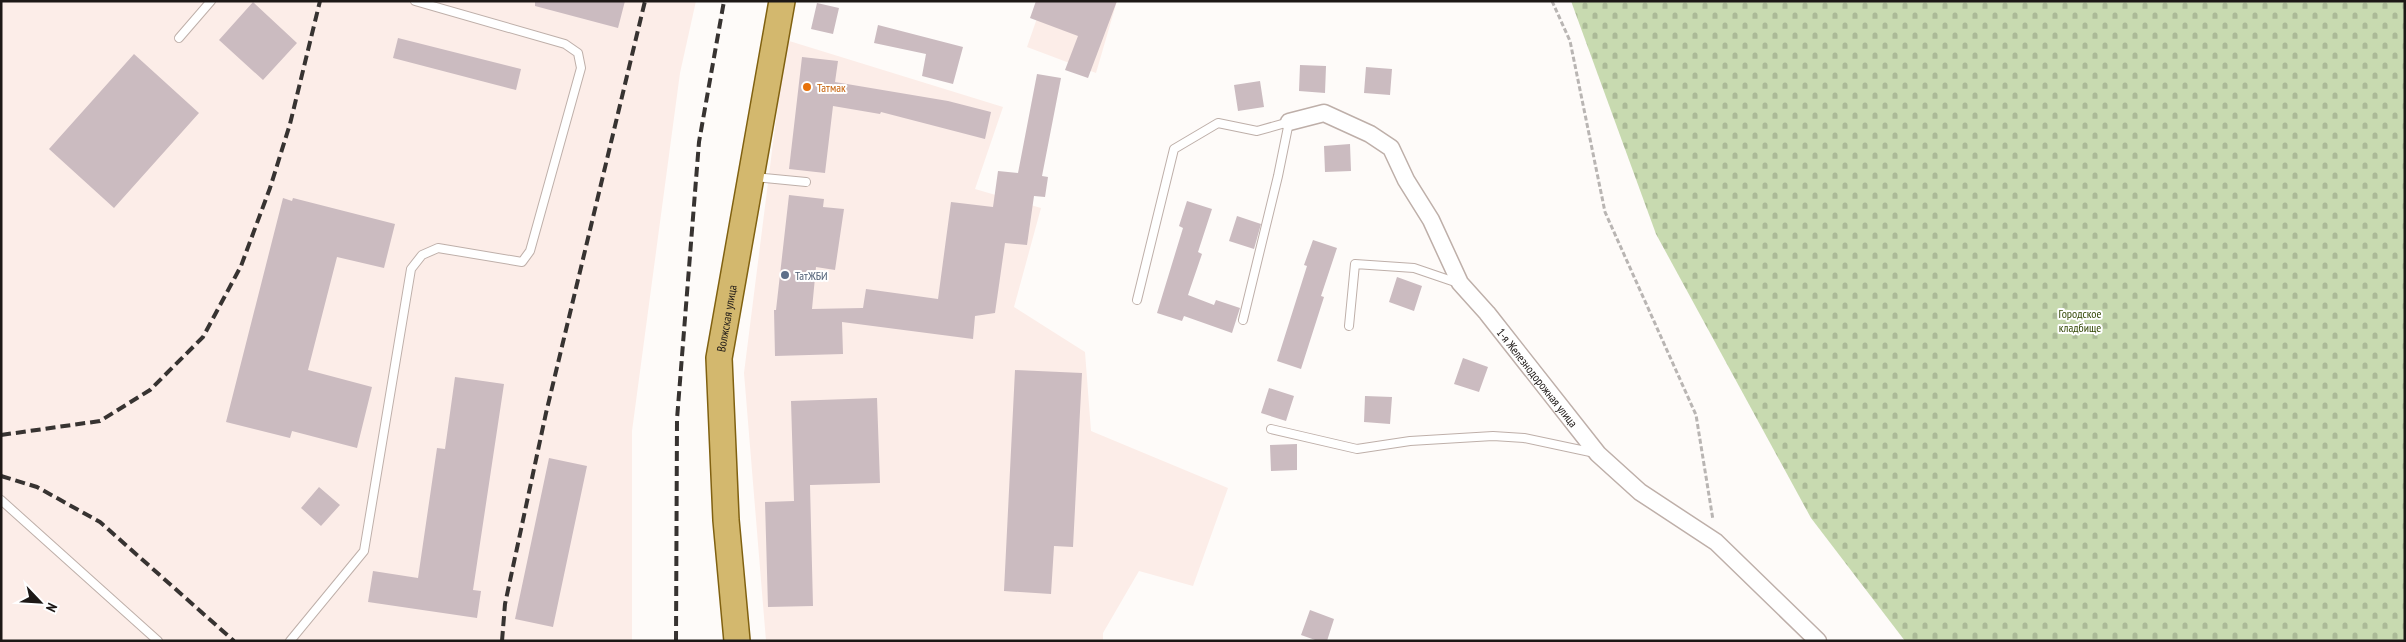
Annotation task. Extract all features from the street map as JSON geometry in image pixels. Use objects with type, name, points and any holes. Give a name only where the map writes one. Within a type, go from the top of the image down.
[{"type":"main road","name":"Волжская улица","points":[[737,641],[726,520],[719,358],[782,1]]},
{"type":"street","name":"1-я Железнодорожная улица","points":[[1289,122],[1324,113],[1370,134],[1392,148],[1406,180],[1431,220],[1460,283],[1487,313],[1598,454],[1640,492],[1716,542],[1818,641]]},
{"type":"lane","points":[[179,38],[211,1]]},
{"type":"lane","points":[[290,641],[364,551],[411,269],[422,255],[438,248],[522,262],[530,251],[581,68],[578,53],[566,44],[415,1]]},
{"type":"lane","points":[[1137,300],[1174,149],[1218,123],[1257,131],[1289,122],[1278,176],[1243,320]]},
{"type":"lane","points":[[751,177],[806,182]]},
{"type":"lane","points":[[1349,326],[1355,264],[1414,268],[1460,283]]},
{"type":"lane","points":[[1271,429],[1357,449],[1410,442],[1494,436],[1524,438],[1598,454]]},
{"type":"lane","points":[[1,500],[158,641]]},
{"type":"path","points":[[1552,1],[1570,41],[1605,212],[1696,415],[1716,542]]},
{"type":"shaded area","points":[[1,1],[696,1],[680,73],[632,431],[632,641],[1,641]]},
{"type":"shaded area","points":[[1043,1],[1117,1],[1096,73],[1027,47]]},
{"type":"shaded area","points":[[786,40],[1003,107],[975,189],[1041,208],[1014,307],[1085,352],[1091,431],[1228,488],[1193,586],[1139,571],[1103,633],[1103,641],[766,641],[744,373]]},
{"type":"green space","name":"Городское кладбище","points":[[1571,1],[2405,1],[2405,641],[1905,641],[1811,518],[1656,234]]},
{"type":"building","points":[[535,1],[625,1],[618,28],[535,6]]},
{"type":"building","points":[[1036,1],[1117,1],[1088,78],[1065,70],[1078,36],[1030,18]]},
{"type":"building","points":[[253,2],[297,43],[263,80],[219,40]]},
{"type":"building","points":[[817,3],[839,8],[833,34],[811,29]]},
{"type":"building","points":[[878,25],[963,47],[953,84],[922,76],[926,54],[874,43]]},
{"type":"building","points":[[398,38],[521,69],[516,90],[393,58]]},
{"type":"building","points":[[134,54],[199,113],[114,208],[49,149]]},
{"type":"building","points":[[802,57],[838,61],[835,82],[948,101],[991,112],[985,139],[881,112],[880,114],[833,106],[825,173],[789,169]]},
{"type":"building","points":[[1300,65],[1326,66],[1325,93],[1299,91]]},
{"type":"building","points":[[1366,67],[1392,69],[1390,95],[1364,93]]},
{"type":"building","points":[[1037,74],[1061,78],[1042,176],[1048,177],[1045,197],[1034,196],[1027,245],[1005,243],[995,313],[975,316],[973,339],[842,322],[843,354],[775,356],[774,310],[776,310],[789,195],[824,199],[823,207],[844,209],[835,270],[816,267],[812,309],[863,308],[866,289],[938,299],[951,202],[993,207],[998,171],[1018,173]]},
{"type":"building","points":[[1260,81],[1264,107],[1238,111],[1234,85]]},
{"type":"building","points":[[1350,144],[1351,171],[1325,172],[1324,146]]},
{"type":"building","points":[[283,198],[292,201],[293,198],[395,224],[384,268],[337,257],[308,370],[372,387],[357,448],[292,431],[290,438],[226,422]]},
{"type":"building","points":[[1187,201],[1212,209],[1198,252],[1202,254],[1188,295],[1214,305],[1216,300],[1240,308],[1232,333],[1184,316],[1182,321],[1157,313],[1183,228],[1179,226]]},
{"type":"building","points":[[1237,216],[1261,224],[1254,249],[1229,241]]},
{"type":"building","points":[[1313,240],[1337,248],[1321,296],[1324,297],[1301,369],[1277,361],[1307,266],[1304,265]]},
{"type":"building","points":[[1397,277],[1422,286],[1414,311],[1389,302]]},
{"type":"building","points":[[1463,358],[1488,367],[1479,392],[1454,384]]},
{"type":"building","points":[[1015,370],[1082,373],[1073,547],[1054,546],[1051,594],[1004,591]]},
{"type":"building","points":[[455,377],[504,384],[473,590],[481,591],[477,618],[368,602],[373,571],[418,578],[437,448],[445,449]]},
{"type":"building","points":[[1269,388],[1294,396],[1286,421],[1261,413]]},
{"type":"building","points":[[1365,396],[1392,397],[1390,424],[1364,422]]},
{"type":"building","points":[[877,398],[880,483],[810,485],[813,606],[768,607],[765,502],[794,501],[791,401]]},
{"type":"building","points":[[1297,444],[1297,470],[1271,471],[1270,445]]},
{"type":"building","points":[[549,458],[587,466],[553,627],[515,619]]},
{"type":"building","points":[[319,487],[340,505],[321,526],[301,508]]},
{"type":"building","points":[[1310,610],[1334,619],[1327,641],[1318,641],[1301,635]]},
{"type":"railway","points":[[1,435],[100,421],[150,390],[203,337],[241,266],[270,188],[290,124],[320,1]]},
{"type":"railway","points":[[502,641],[505,604],[546,413],[645,1]]},
{"type":"railway","points":[[676,641],[677,419],[699,142],[724,1]]},
{"type":"railway","points":[[1,476],[37,487],[100,522],[234,641]]},
{"type":"place","name":"Татмак","points":[[807,87]]},
{"type":"place","name":"ТатЖБИ","points":[[785,275]]}]
